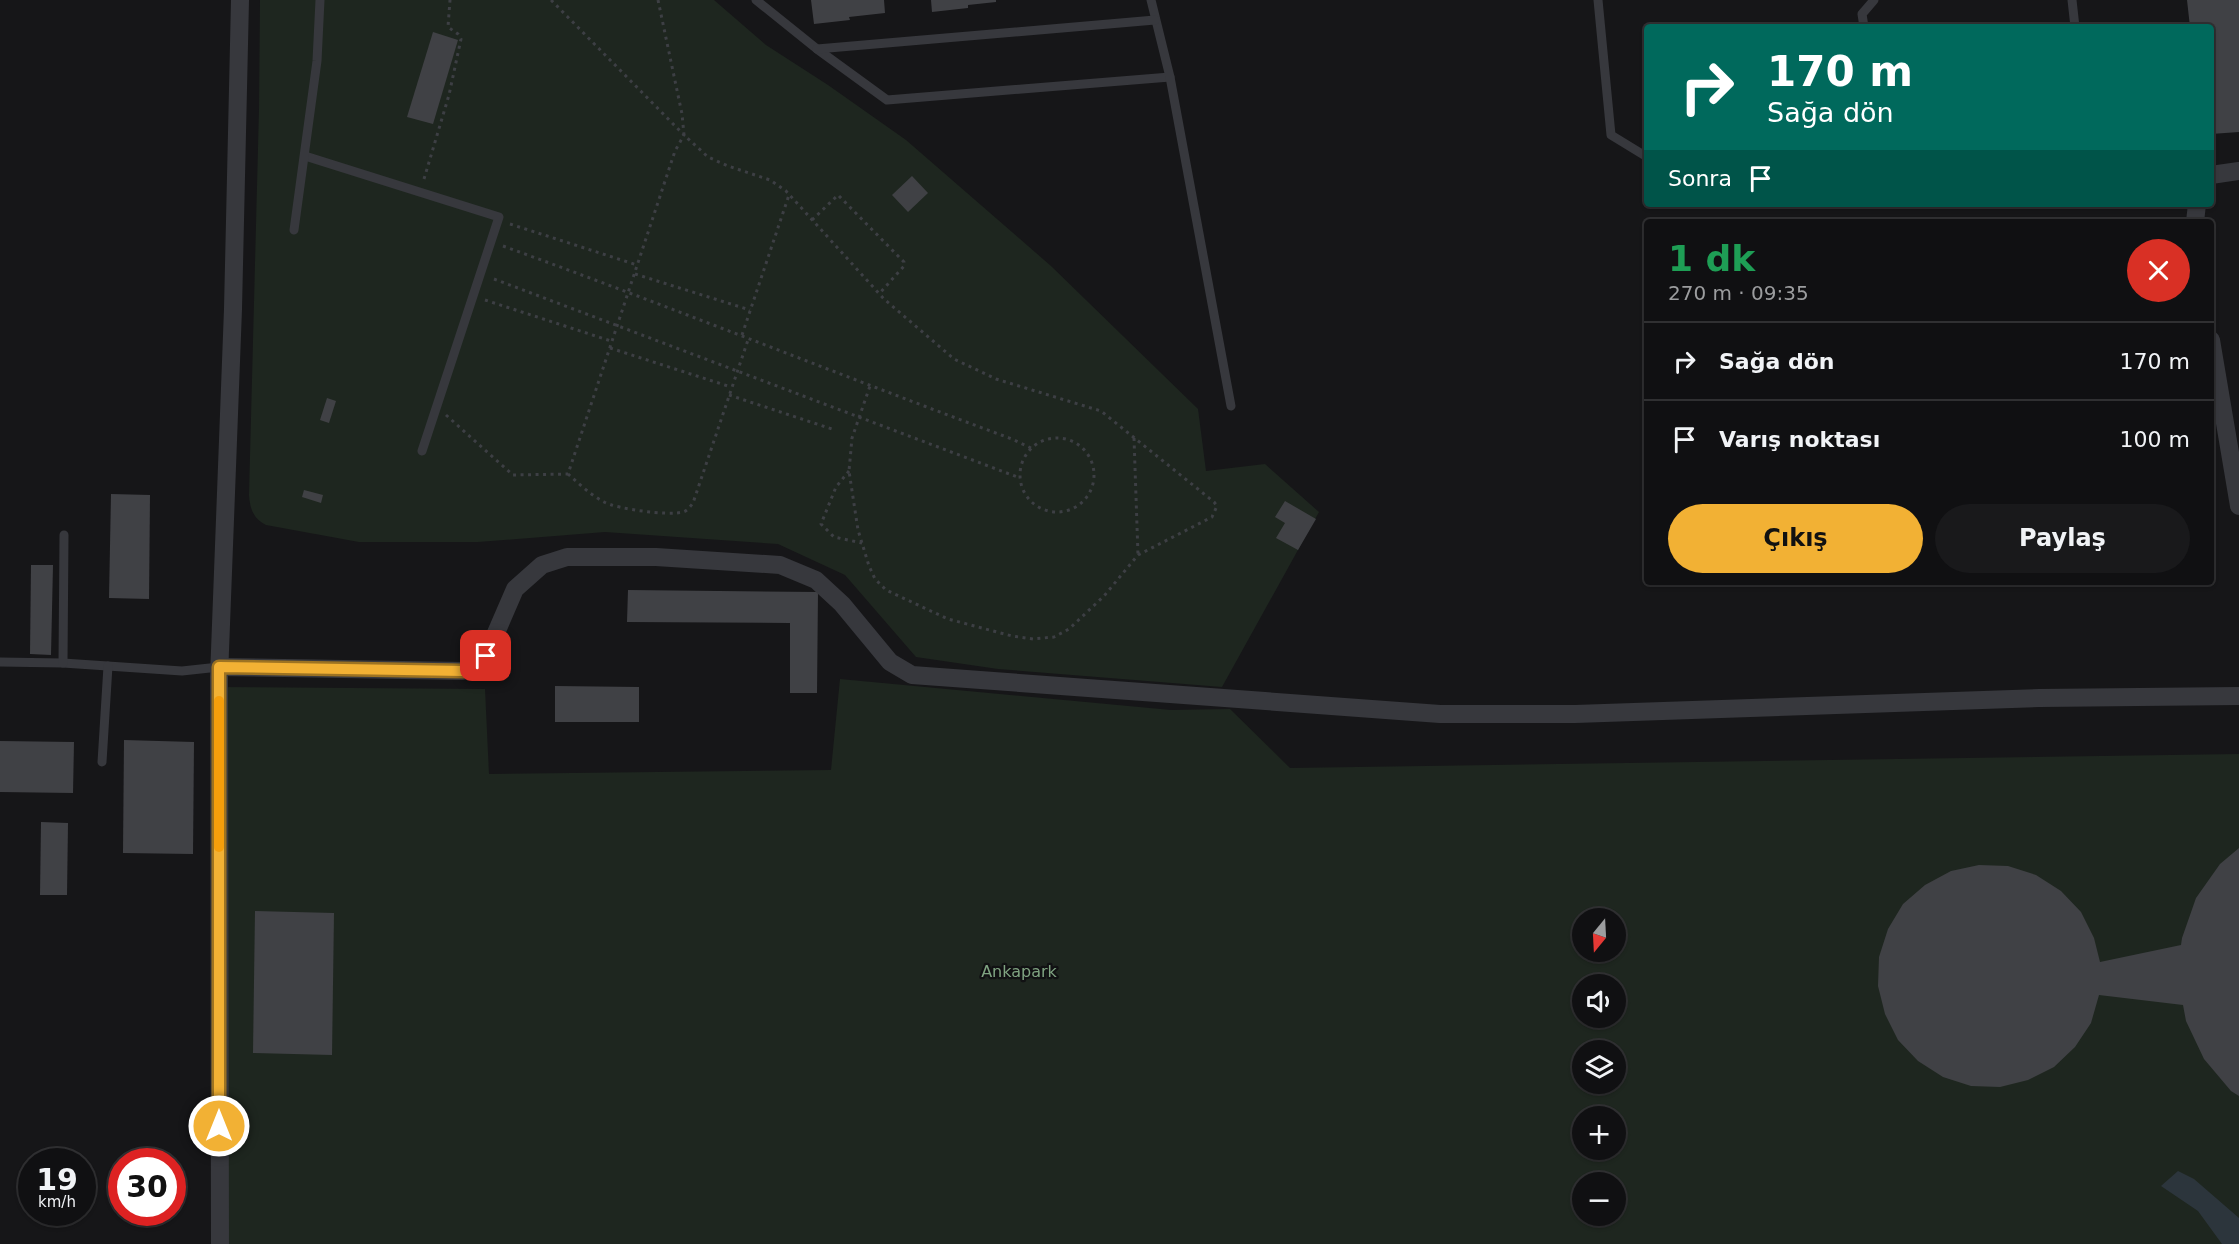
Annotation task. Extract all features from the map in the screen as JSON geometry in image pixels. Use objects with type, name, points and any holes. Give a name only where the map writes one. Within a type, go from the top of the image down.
[{"type":"street","points":[[220,1244],[219,667],[233,309],[240,0]]},
{"type":"street","points":[[2214,175],[2239,171]]},
{"type":"street","points":[[2214,358],[2239,506]]},
{"type":"street","points":[[219,667],[463,671],[486,656],[515,589],[542,565],[567,557],[656,557],[780,565],[816,580],[842,604],[890,662],[912,675],[1440,714],[1575,714],[2027,698],[2239,696]]},
{"type":"lane","points":[[294,230],[317,61],[320,0]]},
{"type":"lane","points":[[756,0],[817,49],[887,100],[1170,77]]},
{"type":"lane","points":[[1151,0],[1170,77],[1231,406]]},
{"type":"lane","points":[[1598,0],[1611,135],[1644,155]]},
{"type":"lane","points":[[1864,24],[1862,14],[1874,0]]},
{"type":"lane","points":[[2072,0],[2075,24]]},
{"type":"lane","points":[[817,49],[1155,20]]},
{"type":"lane","points":[[305,156],[499,217],[422,451]]},
{"type":"lane","points":[[63,663],[64,535]]},
{"type":"lane","points":[[0,662],[63,663],[182,671],[219,667]]},
{"type":"lane","points":[[102,762],[108,666]]},
{"type":"path","points":[[420,191],[449,95],[460,39],[448,27],[450,0]]},
{"type":"path","points":[[551,0],[708,157],[770,180],[789,195],[879,294],[954,359],[996,379],[1101,411],[1217,506],[1212,517],[1138,555],[1104,596],[1069,629],[1054,637],[1033,639],[1012,636],[956,622],[886,590],[876,579],[869,566],[862,543],[849,471],[849,452],[870,386]]},
{"type":"path","points":[[567,474],[675,151],[684,135],[682,114],[658,0]]},
{"type":"path","points":[[742,335],[789,195]]},
{"type":"path","points":[[811,220],[837,195],[904,262],[904,266],[879,294]]},
{"type":"path","points":[[497,220],[637,265]]},
{"type":"path","points":[[490,241],[749,337],[1031,448]]},
{"type":"path","points":[[480,274],[1020,478]]},
{"type":"path","points":[[634,274],[750,310]]},
{"type":"path","points":[[472,296],[611,341]]},
{"type":"path","points":[[436,405],[513,475],[567,474],[605,503],[618,508],[683,512],[693,503],[749,337]]},
{"type":"path","points":[[609,348],[731,387]]},
{"type":"path","points":[[728,395],[832,429]]},
{"type":"path","points":[[1054,438],[1067,439],[1079,445],[1088,454],[1094,466],[1094,479],[1091,492],[1083,502],[1072,510],[1059,513],[1034,506],[1025,496],[1020,484],[1023,458],[1031,448],[1042,441],[1054,438]]},
{"type":"path","points":[[1134,438],[1138,555]]},
{"type":"path","points":[[849,471],[836,487],[821,524],[834,537],[862,543]]},
{"type":"green space","points":[[260,0],[714,0],[766,45],[906,140],[1051,266],[1198,409],[1206,471],[1265,464],[1319,512],[1222,687],[998,669],[916,657],[845,575],[778,544],[605,532],[478,542],[359,542],[266,525],[253,513],[249,495]]},
{"type":"green space","name":"Ankapark","points":[[840,679],[1171,710],[1230,709],[1290,768],[2239,754],[2239,1244],[225,1244],[212,687],[485,689],[489,774],[831,770]]},
{"type":"shaded area","points":[[2178,1171],[2194,1179],[2239,1218],[2239,1244],[2222,1244],[2198,1211],[2161,1186]]},
{"type":"building","points":[[811,0],[884,0],[885,13],[814,24]]},
{"type":"building","points":[[931,0],[996,0],[996,2],[932,12]]},
{"type":"building","points":[[2187,0],[2239,0],[2239,132],[2214,134],[2214,24],[2190,24]]},
{"type":"building","points":[[433,32],[458,40],[433,124],[407,117]]},
{"type":"building","points":[[912,176],[928,193],[908,212],[892,195]]},
{"type":"building","points":[[327,398],[336,401],[329,423],[320,420]]},
{"type":"building","points":[[304,490],[323,495],[321,503],[302,497]]},
{"type":"building","points":[[111,494],[150,495],[149,599],[109,598]]},
{"type":"building","points":[[1285,501],[1316,519],[1298,550],[1276,538],[1285,523],[1275,517]]},
{"type":"building","points":[[31,565],[53,565],[51,655],[30,654]]},
{"type":"building","points":[[628,590],[818,592],[817,693],[790,693],[790,623],[627,622]]},
{"type":"building","points":[[555,686],[639,687],[639,722],[555,722]]},
{"type":"building","points":[[124,740],[194,742],[193,854],[123,853]]},
{"type":"building","points":[[0,741],[74,742],[73,793],[0,792]]},
{"type":"building","points":[[41,822],[68,823],[67,895],[40,895]]},
{"type":"building","points":[[2239,848],[2239,1096],[2231,1091],[2204,1059],[2186,1021],[2183,1005],[2099,995],[2091,1023],[2075,1047],[2054,1067],[2028,1080],[2000,1087],[1971,1086],[1943,1077],[1918,1061],[1898,1040],[1885,1014],[1878,986],[1879,957],[1888,929],[1903,904],[1925,885],[1951,871],[1979,865],[2008,866],[2036,875],[2061,891],[2081,912],[2094,938],[2100,962],[2181,945],[2196,898],[2220,864]]},
{"type":"building","points":[[255,911],[334,913],[332,1055],[253,1053]]},
{"type":"slow traffic","points":[[219,701],[219,847]]},
{"type":"route","points":[[219,1126],[219,667],[463,671],[486,656]]}]
